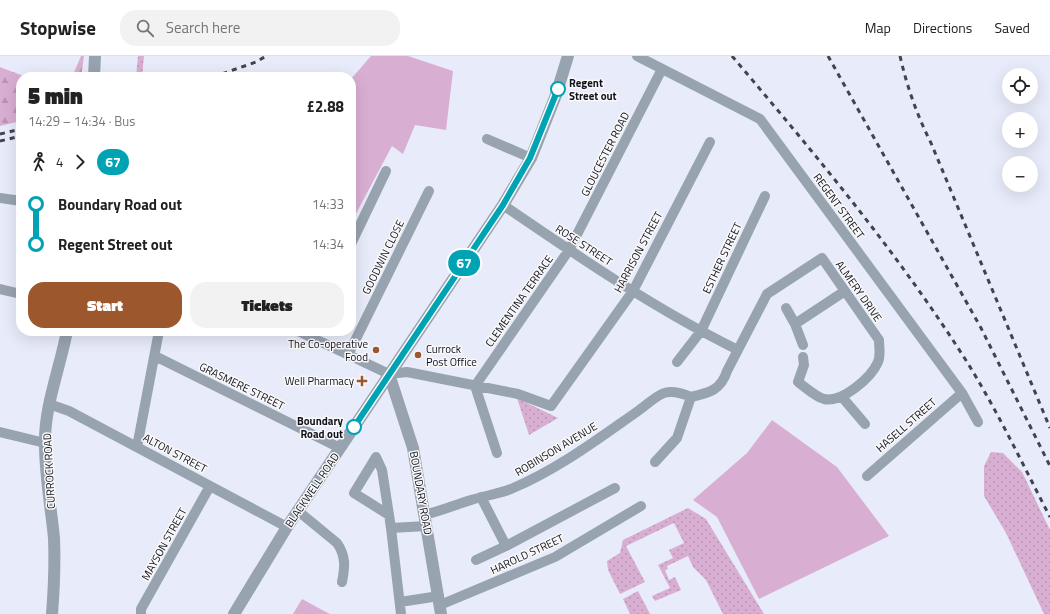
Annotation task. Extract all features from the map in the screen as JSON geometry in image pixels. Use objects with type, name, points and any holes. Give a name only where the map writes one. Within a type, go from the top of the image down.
[{"type":"street","points":[[94,72],[95,56]]},
{"type":"street","name":"BLACKWELL ROAD","points":[[234,614],[287,527],[503,205],[530,158],[556,95],[568,56]]},
{"type":"street","name":"REGENT STREET","points":[[636,56],[760,119],[962,393],[978,422]]},
{"type":"street","name":"GLOUCESTER ROAD","points":[[569,250],[662,68]]},
{"type":"street","points":[[487,139],[530,158]]},
{"type":"street","name":"HARRISON STREET","points":[[475,386],[518,394],[551,406],[633,291],[710,142]]},
{"type":"street","points":[[356,234],[386,172]]},
{"type":"street","name":"GOODWIN CLOSE","points":[[348,355],[429,191]]},
{"type":"street","name":"ESTHER STREET","points":[[677,362],[701,332],[765,196]]},
{"type":"street","points":[[0,198],[16,200]]},
{"type":"street","name":"ROSE STREET","points":[[503,205],[633,291],[701,332],[738,350]]},
{"type":"street","name":"CLEMENTINA TERRACE","points":[[475,386],[569,250]]},
{"type":"street","name":"ALMERY DRIVE","points":[[691,397],[710,393],[724,382],[727,371],[767,294],[822,258],[879,340],[880,352],[878,361],[873,371],[842,398]]},
{"type":"street","points":[[0,289],[16,293]]},
{"type":"street","points":[[795,324],[845,291]]},
{"type":"street","points":[[786,308],[795,324],[803,345]]},
{"type":"street","name":"CURROCK ROAD","points":[[52,614],[55,579],[54,538],[45,443],[49,404],[61,362],[66,336]]},
{"type":"street","points":[[137,447],[158,336]]},
{"type":"street","points":[[313,336],[348,355],[389,374],[407,372],[475,386],[497,453]]},
{"type":"street","name":"GRASMERE STREET","points":[[155,356],[340,448]]},
{"type":"street","points":[[803,357],[804,365],[798,382],[823,399],[842,398],[865,424]]},
{"type":"street","name":"BOUNDARY ROAD","points":[[389,374],[413,448],[440,605]]},
{"type":"street","name":"ROBINSON AVENUE","points":[[391,528],[426,520],[481,497],[511,489],[544,472],[590,444],[656,396],[673,392],[691,397]]},
{"type":"street","name":"HASELL STREET","points":[[867,476],[962,393]]},
{"type":"street","points":[[655,462],[678,438],[691,397]]},
{"type":"street","name":"ALTON STREET","points":[[49,404],[69,411],[287,527]]},
{"type":"street","points":[[0,432],[45,443]]},
{"type":"street","points":[[389,515],[354,493],[376,457],[382,470],[389,515],[391,528],[401,614]]},
{"type":"street","name":"MAYSON STREET","points":[[141,614],[141,609],[210,486]]},
{"type":"street","points":[[476,560],[506,546],[615,488]]},
{"type":"street","points":[[481,497],[506,546]]},
{"type":"street","name":"HAROLD STREET","points":[[400,602],[440,605],[555,557],[641,506]]},
{"type":"street","points":[[298,511],[337,543],[341,549],[345,557],[342,582]]},
{"type":"green space","points":[[81,56],[84,56],[82,72],[74,72]]},
{"type":"green space","points":[[138,56],[144,56],[142,72],[136,72]]},
{"type":"green space","points":[[371,56],[408,56],[453,71],[446,130],[415,125],[403,154],[392,146],[356,214],[356,73]]},
{"type":"green space","points":[[0,67],[16,73],[16,122],[0,126]]},
{"type":"green space","points":[[517,398],[558,418],[529,435]]},
{"type":"green space","points":[[772,420],[837,467],[889,536],[759,599],[717,517],[693,500],[747,453]]},
{"type":"green space","points":[[991,452],[1003,453],[1022,472],[1050,530],[1050,614],[1044,614],[1006,533],[984,496],[984,466]]},
{"type":"green space","points":[[688,508],[706,519],[764,614],[723,614],[706,580],[693,567],[688,556],[667,566],[668,569],[665,570],[669,580],[675,577],[681,590],[655,601],[652,596],[670,588],[658,565],[673,558],[669,550],[684,543],[674,523],[626,546],[645,582],[620,594],[608,570],[607,561],[620,553],[623,540]]},
{"type":"green space","points":[[638,591],[650,614],[630,614],[623,599]]},
{"type":"green space","points":[[302,599],[326,612],[330,614],[293,614]]},
{"type":"railway","points":[[227,72],[256,62],[266,56]]},
{"type":"railway","points":[[732,56],[825,167],[913,282],[967,362],[1010,439],[1050,517]]},
{"type":"railway","points":[[828,56],[981,328],[1050,466]]},
{"type":"railway","points":[[900,56],[909,90],[921,122],[1050,428]]},
{"type":"railway","points":[[0,134],[16,130]]},
{"type":"railway","points":[[0,141],[16,137]]},
{"type":"bus line","name":"67","points":[[354,427],[503,205],[530,158],[558,89]]},
{"type":"place","name":"Regent Street out","points":[[558,89]]},
{"type":"place","name":"The Co-operative Food","points":[[376,350]]},
{"type":"place","name":"Currock Post Office","points":[[418,355]]},
{"type":"place","name":"Well Pharmacy","points":[[362,381]]},
{"type":"place","name":"Boundary Road out","points":[[354,427]]}]
